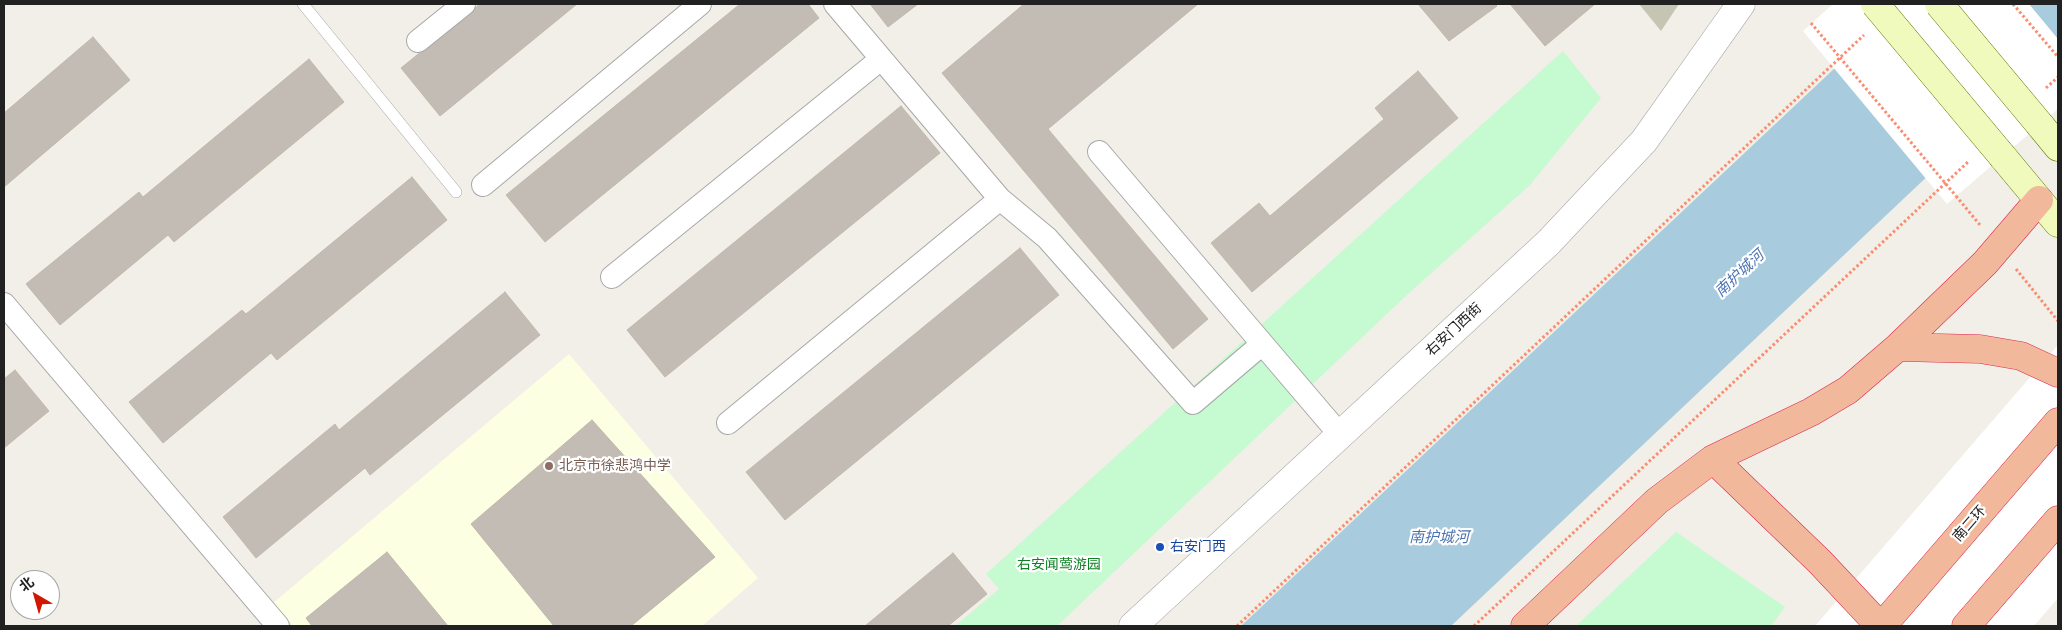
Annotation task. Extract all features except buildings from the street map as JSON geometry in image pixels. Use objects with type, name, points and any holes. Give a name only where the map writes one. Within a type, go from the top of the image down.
[{"type":"highway","points":[[1525,626],[1657,501],[1713,459],[1811,412],[1848,390],[1898,347],[1986,263],[2039,200]]},
{"type":"highway","points":[[1898,347],[1980,349],[2021,356],[2058,373]]},
{"type":"highway","name":"南二环","points":[[1881,626],[2058,422]]},
{"type":"highway","points":[[1713,459],[1820,562],[1881,626]]},
{"type":"highway","points":[[1966,626],[2058,520]]},
{"type":"main road","points":[[1874,4],[2058,223]]},
{"type":"main road","points":[[1940,4],[2058,147]]},
{"type":"street","points":[[418,41],[464,4]]},
{"type":"street","points":[[483,185],[700,4]]},
{"type":"street","points":[[834,4],[1000,199],[1046,238],[1193,403],[1261,345]]},
{"type":"street","name":"右安门西街","points":[[1134,626],[1548,243],[1644,141],[1741,4]]},
{"type":"street","points":[[612,277],[881,59]]},
{"type":"street","points":[[1099,152],[1261,345],[1341,436]]},
{"type":"street","points":[[728,423],[1000,199]]},
{"type":"street","points":[[4,304],[278,626]]},
{"type":"lane","points":[[302,4],[456,192]]},
{"type":"path","points":[[2013,4],[2058,57]]},
{"type":"path","points":[[1811,23],[1956,196]]},
{"type":"path","points":[[1237,626],[1869,30]]},
{"type":"path","points":[[2044,90],[2058,77]]},
{"type":"path","points":[[1474,626],[1972,158]]},
{"type":"shaded area","points":[[1639,4],[1679,4],[1661,31]]},
{"type":"shaded area","name":"北京市徐悲鸿中学","points":[[569,354],[758,578],[702,626],[293,626],[273,603]]},
{"type":"green space","name":"右安闻莺游园","points":[[1563,51],[1601,98],[1530,185],[1409,293],[1057,626],[955,626],[999,589],[986,574]]},
{"type":"green space","points":[[1676,532],[1785,607],[1771,626],[1576,626]]},
{"type":"water","name":"南护城河","points":[[1903,4],[2058,4],[2058,53],[1451,626],[1241,626]]},
{"type":"pier","points":[[1833,4],[2029,4],[2058,39],[2058,109],[1947,204],[1803,31]]},
{"type":"pier","points":[[2058,345],[2058,598],[2034,626],[1815,626]]},
{"type":"place","name":"北京市徐悲鸿中学","points":[[549,466]]},
{"type":"place","name":"右安门西","points":[[1160,547]]}]
